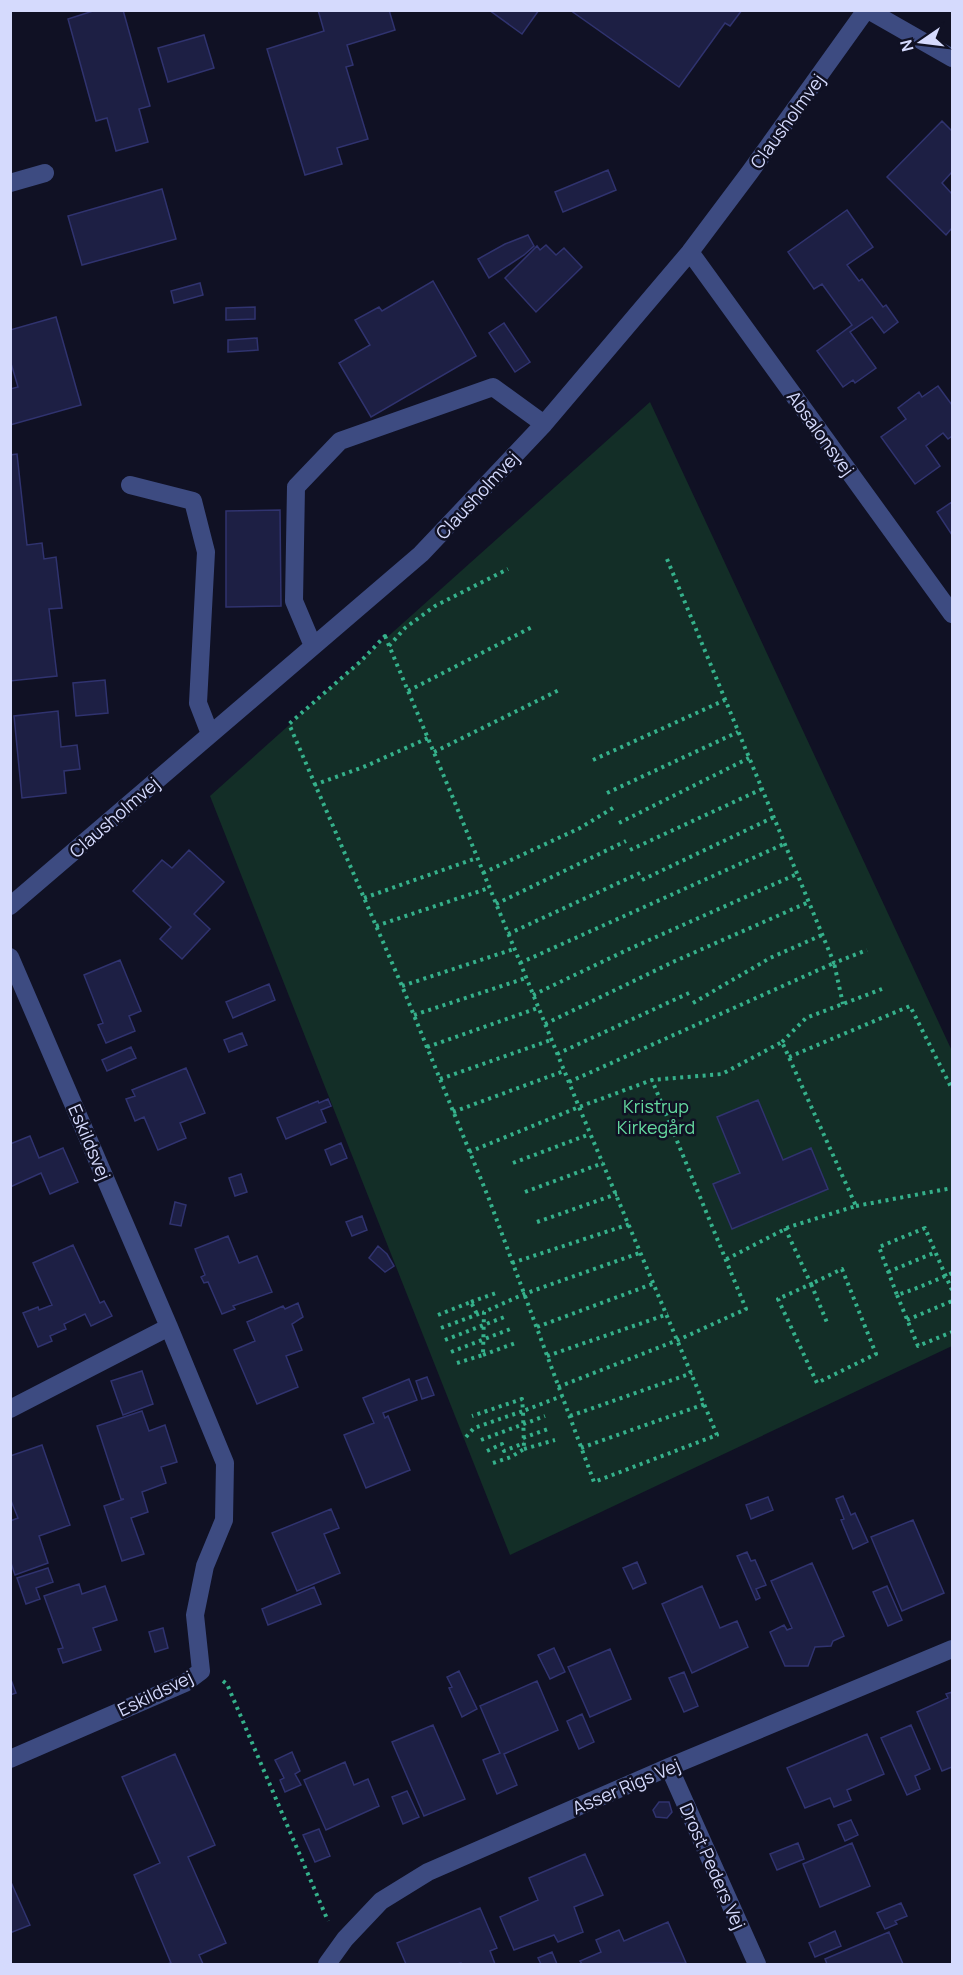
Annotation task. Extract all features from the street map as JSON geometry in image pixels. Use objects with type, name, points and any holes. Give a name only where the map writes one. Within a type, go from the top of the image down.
[{"type":"street","points":[[867,10],[952,58]]},
{"type":"street","name":"Clausholmvej","points":[[10,906],[421,554],[544,424],[690,252],[867,10]]},
{"type":"street","points":[[10,183],[45,173]]},
{"type":"street","name":"Absalonsvej","points":[[690,252],[952,614]]},
{"type":"street","points":[[313,646],[294,601],[296,487],[340,441],[493,387],[544,424]]},
{"type":"street","points":[[130,485],[193,501],[206,552],[198,703],[210,734]]},
{"type":"street","name":"Eskildsvej","points":[[10,957],[225,1463],[224,1520],[205,1566],[195,1615],[201,1671],[185,1683],[10,1759]]},
{"type":"street","points":[[10,1409],[169,1327]]},
{"type":"street","name":"Asser Rigs Vej","points":[[327,1965],[345,1939],[381,1901],[428,1872],[669,1767],[952,1649]]},
{"type":"street","name":"Drost Peders Vej","points":[[669,1767],[757,1965]]},
{"type":"path","points":[[667,559],[834,963],[843,1004]]},
{"type":"path","points":[[389,646],[405,627],[435,606],[508,569]]},
{"type":"path","points":[[408,691],[534,626]]},
{"type":"path","points":[[385,636],[389,646],[544,1024],[642,1252],[717,1435],[594,1482],[440,1079],[289,724],[361,661],[385,636]]},
{"type":"path","points":[[434,752],[561,689]]},
{"type":"path","points":[[593,760],[725,700]]},
{"type":"path","points":[[607,793],[738,732]]},
{"type":"path","points":[[314,785],[366,766],[428,738]]},
{"type":"path","points":[[619,823],[749,759]]},
{"type":"path","points":[[630,850],[762,789]]},
{"type":"path","points":[[483,873],[580,828],[613,808]]},
{"type":"path","points":[[642,880],[774,817]]},
{"type":"path","points":[[496,904],[626,841]]},
{"type":"path","points":[[520,963],[784,844]]},
{"type":"path","points":[[364,898],[477,858]]},
{"type":"path","points":[[508,934],[640,873]]},
{"type":"path","points":[[533,995],[619,953],[797,873]]},
{"type":"path","points":[[376,926],[490,888]]},
{"type":"path","points":[[544,1024],[675,961],[809,903]]},
{"type":"path","points":[[693,1003],[770,958],[822,935]]},
{"type":"path","points":[[402,986],[514,949]]},
{"type":"path","points":[[569,1082],[834,963],[867,951]]},
{"type":"path","points":[[414,1015],[526,978]]},
{"type":"path","points":[[469,1152],[652,1080],[722,1074],[782,1042],[806,1017],[882,989]]},
{"type":"path","points":[[557,1054],[689,993]]},
{"type":"path","points":[[789,1058],[910,1006],[952,1089]]},
{"type":"path","points":[[427,1047],[538,1008]]},
{"type":"path","points":[[440,1079],[551,1040]]},
{"type":"path","points":[[782,1042],[856,1206]]},
{"type":"path","points":[[453,1112],[564,1071]]},
{"type":"path","points":[[558,1387],[678,1340],[746,1309],[652,1080]]},
{"type":"path","points":[[513,1163],[591,1133]]},
{"type":"path","points":[[525,1192],[603,1163]]},
{"type":"path","points":[[725,1260],[785,1228],[856,1206],[952,1188]]},
{"type":"path","points":[[537,1222],[617,1194]]},
{"type":"path","points":[[512,1263],[630,1224]]},
{"type":"path","points":[[785,1228],[812,1284],[828,1325]]},
{"type":"path","points":[[952,1290],[925,1228],[879,1247],[918,1346],[952,1332]]},
{"type":"path","points":[[441,1328],[524,1294],[642,1252]]},
{"type":"path","points":[[888,1272],[936,1252]]},
{"type":"path","points":[[842,1269],[876,1354],[817,1383],[778,1299],[812,1284],[842,1269]]},
{"type":"path","points":[[897,1295],[952,1273]]},
{"type":"path","points":[[537,1328],[655,1283]]},
{"type":"path","points":[[438,1315],[499,1292]]},
{"type":"path","points":[[907,1320],[952,1301]]},
{"type":"path","points":[[471,1302],[477,1314]]},
{"type":"path","points":[[483,1355],[484,1312]]},
{"type":"path","points":[[547,1356],[668,1314]]},
{"type":"path","points":[[445,1340],[507,1316]]},
{"type":"path","points":[[451,1352],[513,1328]]},
{"type":"path","points":[[457,1364],[518,1341]]},
{"type":"path","points":[[570,1416],[692,1373]]},
{"type":"path","points":[[466,1437],[474,1428],[562,1396]]},
{"type":"path","points":[[472,1416],[522,1399],[524,1449]]},
{"type":"path","points":[[581,1448],[705,1404]]},
{"type":"path","points":[[481,1440],[545,1416]]},
{"type":"path","points":[[487,1451],[502,1444],[504,1451],[548,1430]]},
{"type":"path","points":[[493,1463],[511,1457],[524,1449],[555,1440]]},
{"type":"path","points":[[201,1671],[227,1684],[328,1921],[345,1939]]},
{"type":"green space","name":"Kristrup Kirkegård","points":[[650,402],[952,1051],[952,1346],[510,1555],[210,796]]},
{"type":"building","points":[[96,10],[123,10],[150,106],[139,109],[148,142],[116,151],[107,118],[96,121],[68,19]]},
{"type":"building","points":[[318,10],[389,10],[395,30],[347,45],[353,65],[346,67],[368,139],[337,148],[342,164],[305,175],[267,49],[324,31]]},
{"type":"building","points":[[489,10],[539,10],[522,34]]},
{"type":"building","points":[[570,10],[742,10],[730,26],[725,23],[679,87]]},
{"type":"building","points":[[204,35],[214,68],[168,82],[158,48]]},
{"type":"building","points":[[942,121],[952,131],[952,172],[942,183],[952,194],[952,228],[946,235],[887,177]]},
{"type":"building","points":[[608,170],[616,190],[563,212],[555,192]]},
{"type":"building","points":[[162,189],[176,239],[82,265],[68,216]]},
{"type":"building","points":[[847,210],[873,247],[847,265],[859,281],[862,279],[883,307],[886,305],[898,322],[884,333],[872,317],[850,332],[876,368],[855,383],[853,380],[843,387],[817,351],[852,325],[822,284],[814,289],[788,252]]},
{"type":"building","points":[[528,235],[534,246],[489,278],[478,259],[505,244]]},
{"type":"building","points":[[546,245],[556,255],[564,248],[582,267],[536,312],[505,278],[537,246],[540,250]]},
{"type":"building","points":[[433,281],[476,356],[371,417],[339,363],[370,345],[355,320],[379,307],[382,311]]},
{"type":"building","points":[[200,283],[203,295],[174,303],[171,291]]},
{"type":"building","points":[[255,307],[255,319],[226,320],[226,308]]},
{"type":"building","points":[[56,317],[81,405],[10,425],[10,389],[18,387],[10,360],[10,330]]},
{"type":"building","points":[[504,323],[530,362],[515,372],[489,333]]},
{"type":"building","points":[[257,338],[258,350],[228,352],[228,340]]},
{"type":"building","points":[[938,386],[952,405],[952,436],[948,439],[943,433],[926,446],[940,466],[915,484],[881,437],[906,419],[898,408],[919,392],[922,397]]},
{"type":"building","points":[[17,454],[27,545],[42,543],[44,559],[56,557],[62,608],[49,609],[57,676],[10,681],[10,455]]},
{"type":"building","points":[[952,502],[952,535],[937,512]]},
{"type":"building","points":[[280,510],[281,606],[226,607],[226,511]]},
{"type":"building","points":[[105,680],[108,713],[76,716],[73,683]]},
{"type":"building","points":[[58,711],[61,747],[77,745],[80,769],[64,771],[66,793],[22,798],[14,716]]},
{"type":"building","points":[[189,850],[224,882],[194,914],[210,929],[182,959],[160,939],[171,927],[133,891],[162,860],[172,868]]},
{"type":"building","points":[[120,960],[141,1011],[129,1016],[135,1031],[106,1043],[98,1025],[103,1023],[84,975]]},
{"type":"building","points":[[269,984],[275,1000],[233,1018],[226,1002]]},
{"type":"building","points":[[242,1033],[247,1045],[229,1052],[224,1040]]},
{"type":"building","points":[[131,1047],[136,1058],[107,1071],[102,1060]]},
{"type":"building","points":[[186,1068],[205,1113],[180,1123],[186,1138],[158,1150],[144,1117],[135,1121],[126,1099],[135,1096],[132,1090]]},
{"type":"building","points":[[328,1099],[331,1106],[321,1110],[326,1122],[286,1139],[277,1118]]},
{"type":"building","points":[[758,1100],[783,1160],[811,1148],[828,1189],[732,1229],[713,1184],[740,1173],[717,1117]]},
{"type":"building","points":[[30,1136],[39,1158],[63,1148],[78,1182],[50,1194],[41,1173],[10,1187],[10,1144]]},
{"type":"building","points":[[341,1143],[347,1158],[331,1165],[325,1150]]},
{"type":"building","points":[[241,1174],[247,1192],[235,1196],[229,1178]]},
{"type":"building","points":[[175,1202],[186,1205],[181,1226],[170,1224]]},
{"type":"building","points":[[362,1216],[367,1230],[352,1236],[346,1222]]},
{"type":"building","points":[[228,1236],[239,1263],[257,1256],[272,1292],[233,1306],[235,1309],[222,1314],[208,1282],[204,1283],[201,1277],[205,1275],[195,1249]]},
{"type":"building","points":[[73,1245],[100,1303],[104,1301],[112,1316],[91,1326],[85,1314],[64,1324],[66,1329],[50,1336],[52,1341],[38,1347],[23,1313],[52,1305],[33,1263]]},
{"type":"building","points":[[378,1246],[387,1254],[394,1266],[385,1272],[369,1258]]},
{"type":"building","points":[[298,1303],[303,1317],[292,1324],[302,1350],[286,1356],[298,1387],[257,1404],[234,1350],[255,1341],[247,1322],[283,1306],[285,1309]]},
{"type":"building","points":[[142,1371],[153,1404],[123,1415],[111,1381]]},
{"type":"building","points":[[427,1377],[434,1395],[422,1399],[416,1381]]},
{"type":"building","points":[[409,1379],[417,1400],[383,1413],[385,1418],[388,1416],[410,1470],[366,1488],[344,1435],[374,1423],[363,1398]]},
{"type":"building","points":[[142,1411],[149,1431],[165,1425],[177,1462],[161,1467],[166,1483],[142,1492],[148,1512],[131,1518],[144,1554],[122,1561],[104,1506],[124,1499],[121,1499],[97,1426]]},
{"type":"building","points":[[42,1445],[70,1525],[39,1536],[48,1563],[15,1575],[11,1563],[10,1521],[18,1518],[10,1498],[10,1456]]},
{"type":"building","points":[[843,1496],[851,1515],[855,1513],[868,1542],[853,1549],[841,1520],[844,1519],[836,1499]]},
{"type":"building","points":[[768,1497],[773,1510],[751,1519],[746,1505]]},
{"type":"building","points":[[331,1509],[339,1528],[324,1534],[340,1573],[297,1591],[272,1533]]},
{"type":"building","points":[[913,1520],[944,1593],[902,1611],[871,1537]]},
{"type":"building","points":[[747,1552],[751,1561],[755,1560],[766,1585],[756,1589],[760,1598],[756,1600],[737,1556]]},
{"type":"building","points":[[637,1562],[646,1583],[633,1589],[623,1568]]},
{"type":"building","points":[[812,1563],[844,1636],[833,1641],[831,1646],[815,1647],[808,1666],[785,1666],[770,1632],[784,1625],[787,1630],[792,1628],[771,1581]]},
{"type":"building","points":[[48,1568],[53,1582],[36,1588],[40,1599],[26,1604],[17,1578]]},
{"type":"building","points":[[79,1584],[82,1594],[105,1586],[117,1620],[93,1628],[101,1650],[63,1663],[58,1649],[63,1648],[44,1596]]},
{"type":"building","points":[[702,1586],[720,1628],[737,1621],[748,1647],[692,1673],[662,1604]]},
{"type":"building","points":[[887,1586],[902,1620],[888,1626],[873,1592]]},
{"type":"building","points":[[314,1587],[321,1604],[268,1625],[262,1609]]},
{"type":"building","points":[[163,1628],[168,1648],[155,1652],[149,1632]]},
{"type":"building","points":[[554,1648],[565,1672],[550,1679],[538,1655]]},
{"type":"building","points":[[610,1649],[631,1699],[590,1717],[568,1667]]},
{"type":"building","points":[[459,1671],[477,1709],[462,1717],[449,1688],[452,1687],[447,1677]]},
{"type":"building","points":[[684,1672],[698,1706],[684,1712],[669,1678]]},
{"type":"building","points":[[10,1677],[16,1693],[10,1695]]},
{"type":"building","points":[[537,1681],[558,1730],[504,1754],[517,1785],[497,1794],[483,1760],[500,1753],[480,1706]]},
{"type":"building","points":[[952,1692],[952,1767],[942,1771],[917,1712],[948,1698],[946,1694]]},
{"type":"building","points":[[582,1714],[594,1742],[579,1749],[567,1721]]},
{"type":"building","points":[[433,1725],[465,1799],[424,1816],[392,1742]]},
{"type":"building","points":[[911,1725],[930,1769],[915,1776],[920,1789],[907,1795],[881,1738]]},
{"type":"building","points":[[867,1734],[884,1774],[847,1790],[851,1800],[834,1807],[830,1798],[805,1808],[787,1768]]},
{"type":"building","points":[[292,1752],[300,1771],[295,1774],[301,1785],[285,1792],[280,1780],[284,1778],[275,1760]]},
{"type":"building","points":[[175,1754],[215,1845],[188,1857],[226,1943],[199,1955],[203,1964],[167,1964],[171,1963],[134,1875],[160,1863],[122,1777]]},
{"type":"building","points":[[345,1762],[354,1785],[368,1779],[379,1806],[326,1830],[304,1780]]},
{"type":"building","points":[[407,1791],[419,1817],[403,1824],[392,1797]]},
{"type":"building","points":[[659,1802],[669,1802],[672,1812],[667,1818],[656,1817],[653,1810]]},
{"type":"building","points":[[851,1820],[858,1835],[845,1841],[838,1825]]},
{"type":"building","points":[[319,1829],[330,1856],[315,1862],[303,1835]]},
{"type":"building","points":[[798,1843],[804,1859],[777,1870],[770,1854]]},
{"type":"building","points":[[852,1843],[870,1886],[820,1907],[803,1864]]},
{"type":"building","points":[[585,1854],[603,1895],[574,1907],[583,1932],[558,1942],[554,1935],[514,1950],[500,1917],[538,1900],[529,1878]]},
{"type":"building","points":[[10,1880],[30,1925],[10,1933]]},
{"type":"building","points":[[901,1903],[907,1916],[895,1921],[897,1924],[885,1929],[877,1913]]},
{"type":"building","points":[[480,1908],[497,1948],[490,1951],[495,1964],[406,1964],[397,1943]]},
{"type":"building","points":[[668,1922],[686,1963],[582,1964],[580,1961],[601,1952],[596,1940],[619,1930],[624,1941]]},
{"type":"building","points":[[835,1931],[841,1946],[815,1957],[809,1943]]},
{"type":"building","points":[[889,1932],[903,1964],[827,1964],[825,1959]]},
{"type":"building","points":[[552,1952],[557,1964],[541,1964],[538,1958]]}]
